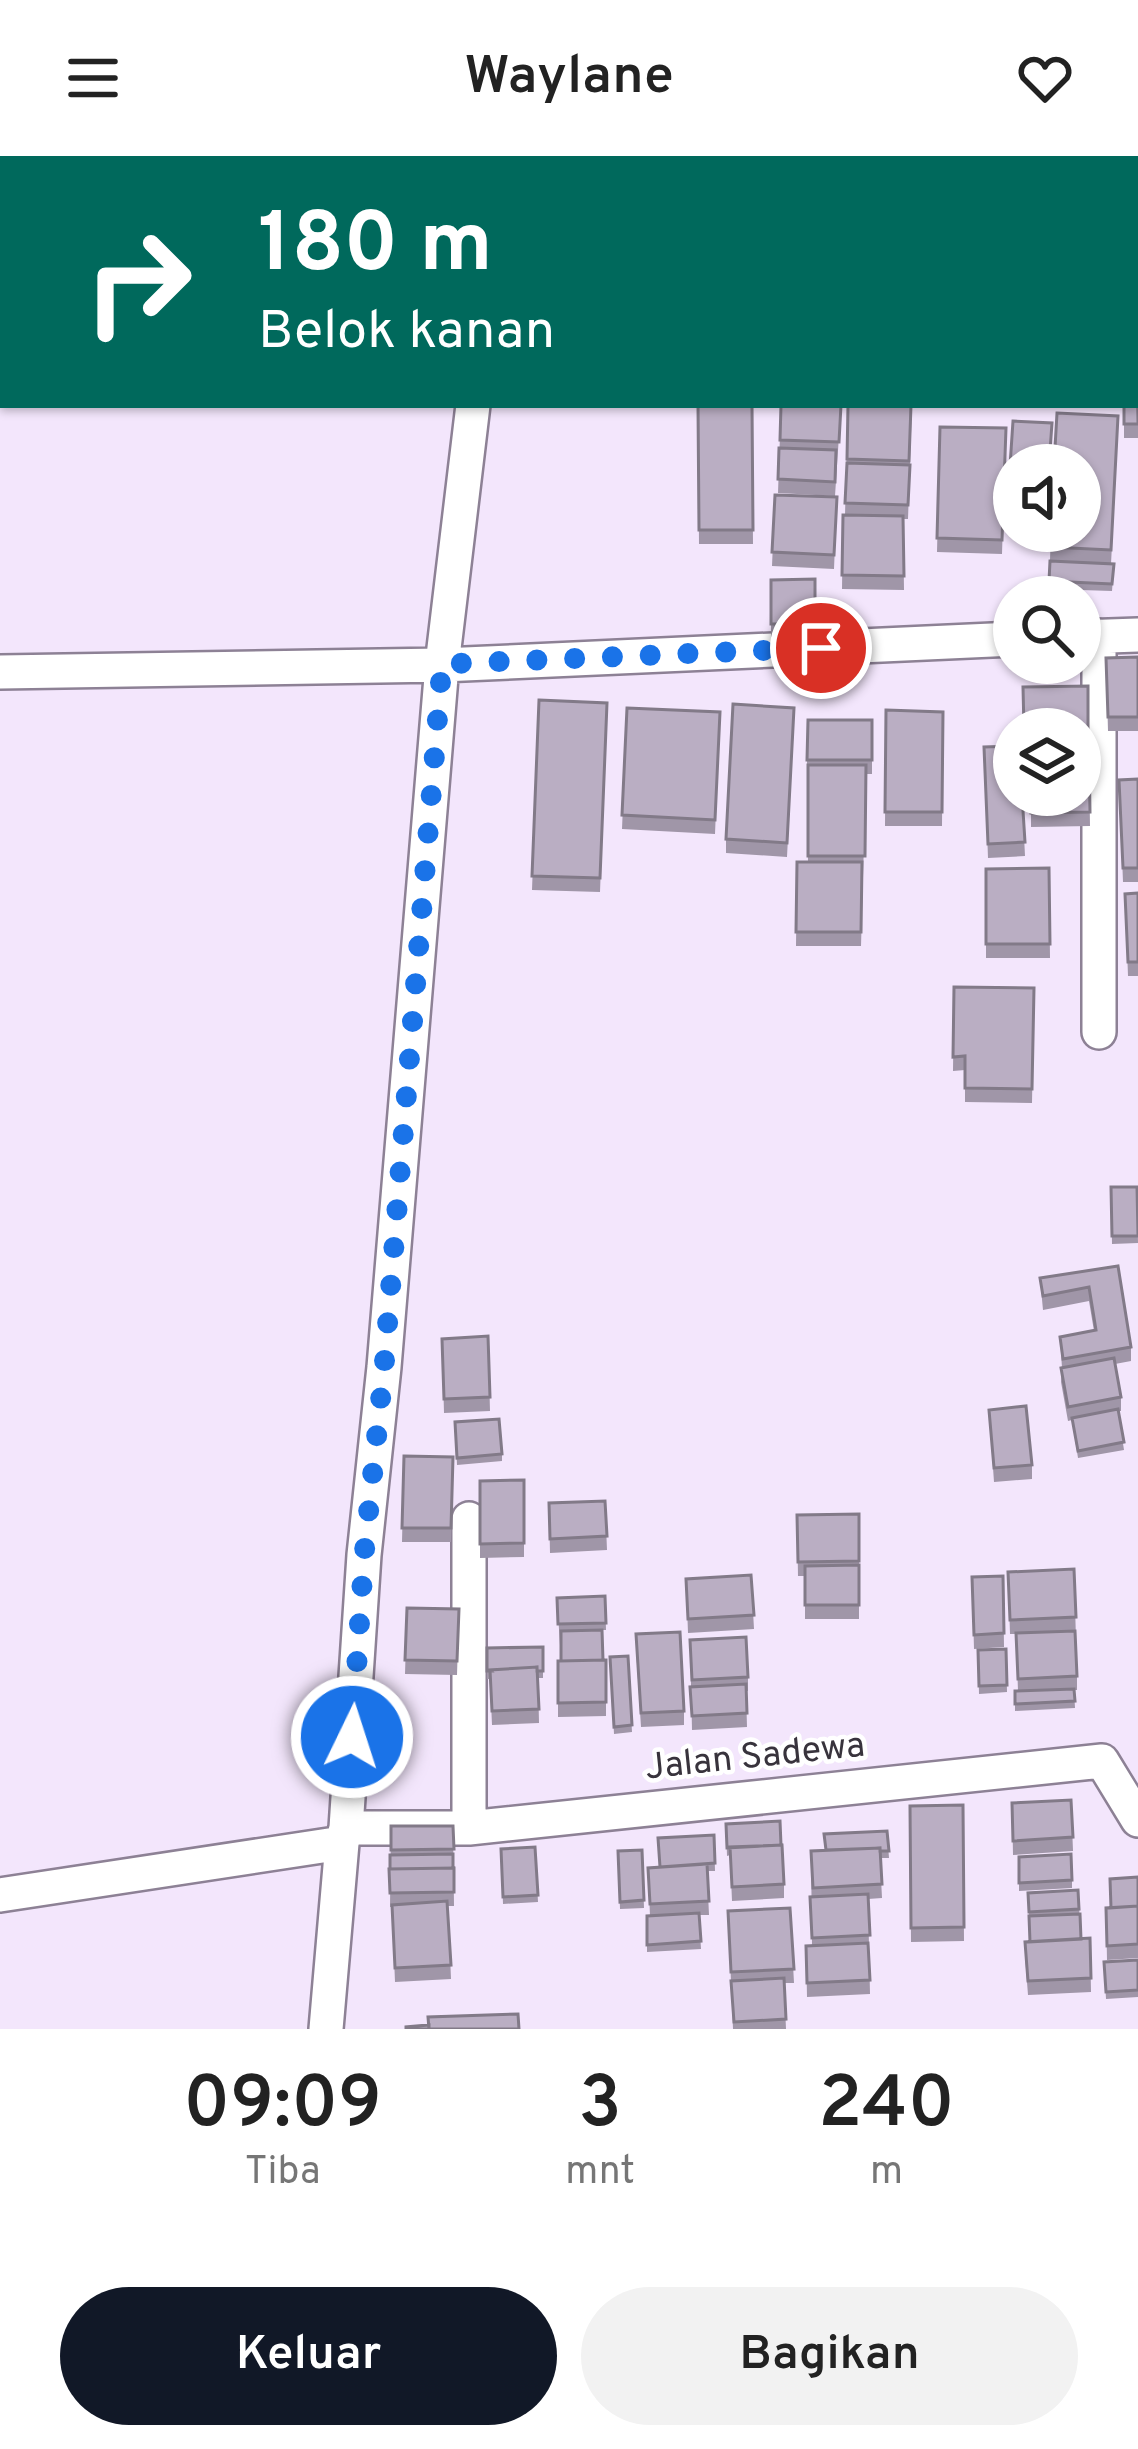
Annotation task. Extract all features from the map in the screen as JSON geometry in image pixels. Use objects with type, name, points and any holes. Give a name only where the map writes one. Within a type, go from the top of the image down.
[{"type":"street","points":[[326,2029],[442,664],[473,408]]},
{"type":"street","points":[[1101,636],[1138,635]]},
{"type":"street","points":[[0,672],[442,664],[993,640]]},
{"type":"street","points":[[1090,684],[1099,1032]]},
{"type":"street","points":[[469,1519],[469,1828]]},
{"type":"street","name":"Jalan Sadewa","points":[[0,1894],[344,1836],[469,1828],[1102,1761],[1138,1820]]},
{"type":"building","points":[[698,408],[752,408],[753,530],[699,530]]},
{"type":"building","points":[[781,408],[841,408],[839,442],[780,440]]},
{"type":"building","points":[[848,408],[911,408],[909,461],[847,459]]},
{"type":"building","points":[[1124,408],[1138,408],[1138,424],[1124,424]]},
{"type":"building","points":[[1057,413],[1118,416],[1111,550],[1101,550],[1101,444],[1055,444]]},
{"type":"building","points":[[1013,421],[1052,423],[1050,444],[1011,444]]},
{"type":"building","points":[[940,427],[1006,428],[1005,444],[993,444],[993,540],[937,538]]},
{"type":"building","points":[[779,448],[836,450],[835,482],[778,479]]},
{"type":"building","points":[[847,463],[910,465],[908,505],[845,503]]},
{"type":"building","points":[[775,495],[837,497],[834,555],[772,552]]},
{"type":"building","points":[[843,515],[903,516],[904,576],[842,575]]},
{"type":"building","points":[[1050,561],[1114,564],[1112,584],[1101,583],[1101,576],[1049,576]]},
{"type":"building","points":[[815,579],[815,624],[771,624],[771,580]]},
{"type":"building","points":[[1138,657],[1138,717],[1108,717],[1106,658]]},
{"type":"building","points":[[1088,686],[1088,708],[1024,708],[1023,687]]},
{"type":"building","points":[[539,700],[607,703],[600,878],[532,876]]},
{"type":"building","points":[[733,704],[794,708],[787,843],[726,839]]},
{"type":"building","points":[[627,708],[720,712],[715,820],[622,815]]},
{"type":"building","points":[[886,710],[943,712],[942,812],[885,812]]},
{"type":"building","points":[[808,720],[872,720],[872,760],[807,760]]},
{"type":"building","points":[[984,747],[993,747],[993,816],[1023,816],[1025,842],[988,844]]},
{"type":"building","points":[[808,765],[866,765],[865,856],[808,856]]},
{"type":"building","points":[[1138,779],[1138,868],[1123,868],[1119,780]]},
{"type":"building","points":[[797,862],[862,862],[861,932],[796,932]]},
{"type":"building","points":[[1049,868],[1050,944],[986,944],[986,869]]},
{"type":"building","points":[[1138,893],[1138,962],[1128,962],[1125,894]]},
{"type":"building","points":[[954,987],[1034,988],[1032,1089],[965,1088],[965,1056],[953,1057]]},
{"type":"building","points":[[1111,1187],[1137,1187],[1138,1236],[1112,1236]]},
{"type":"building","points":[[1118,1266],[1131,1347],[1063,1359],[1060,1337],[1096,1330],[1089,1287],[1043,1296],[1040,1278]]},
{"type":"building","points":[[488,1336],[490,1397],[444,1399],[442,1339]]},
{"type":"building","points":[[1114,1358],[1121,1397],[1068,1407],[1061,1368]]},
{"type":"building","points":[[1026,1406],[1032,1465],[994,1468],[989,1410]]},
{"type":"building","points":[[1118,1409],[1124,1442],[1078,1451],[1072,1418]]},
{"type":"building","points":[[499,1419],[502,1454],[457,1458],[455,1422]]},
{"type":"building","points":[[404,1456],[453,1457],[451,1528],[402,1528]]},
{"type":"building","points":[[524,1480],[524,1543],[480,1544],[480,1481]]},
{"type":"building","points":[[605,1501],[607,1536],[550,1539],[549,1503]]},
{"type":"building","points":[[859,1514],[859,1561],[798,1562],[797,1515]]},
{"type":"building","points":[[859,1565],[859,1605],[805,1605],[805,1566]]},
{"type":"building","points":[[1074,1569],[1076,1617],[1010,1620],[1008,1572]]},
{"type":"building","points":[[751,1575],[754,1615],[688,1619],[686,1579]]},
{"type":"building","points":[[1003,1576],[1004,1633],[974,1635],[972,1577]]},
{"type":"building","points":[[605,1596],[606,1623],[558,1624],[557,1598]]},
{"type":"building","points":[[407,1608],[459,1609],[457,1661],[405,1660]]},
{"type":"building","points":[[602,1630],[603,1660],[561,1661],[561,1631]]},
{"type":"building","points":[[1075,1631],[1077,1676],[1018,1679],[1016,1633]]},
{"type":"building","points":[[680,1632],[684,1711],[641,1713],[636,1634]]},
{"type":"building","points":[[746,1637],[748,1677],[692,1680],[690,1640]]},
{"type":"building","points":[[543,1647],[543,1671],[537,1667],[487,1671],[487,1648]]},
{"type":"building","points":[[1006,1649],[1007,1685],[979,1686],[978,1650]]},
{"type":"building","points":[[628,1656],[632,1725],[614,1727],[610,1657]]},
{"type":"building","points":[[606,1660],[606,1702],[558,1703],[558,1661]]},
{"type":"building","points":[[537,1667],[539,1709],[492,1711],[490,1670]]},
{"type":"building","points":[[746,1684],[747,1713],[692,1716],[690,1687]]},
{"type":"building","points":[[1074,1689],[1075,1701],[1015,1704],[1015,1691]]},
{"type":"building","points":[[1071,1800],[1073,1837],[1013,1841],[1012,1803]]},
{"type":"building","points":[[963,1805],[964,1927],[911,1928],[910,1806]]},
{"type":"building","points":[[780,1821],[781,1845],[727,1848],[726,1824]]},
{"type":"building","points":[[391,1826],[453,1826],[454,1849],[391,1850]]},
{"type":"building","points":[[887,1831],[889,1851],[826,1850],[824,1834]]},
{"type":"building","points":[[714,1835],[715,1863],[660,1867],[658,1838]]},
{"type":"building","points":[[782,1845],[784,1884],[732,1887],[730,1847]]},
{"type":"building","points":[[535,1847],[538,1895],[503,1897],[501,1849]]},
{"type":"building","points":[[880,1848],[882,1884],[813,1888],[811,1851]]},
{"type":"building","points":[[642,1850],[644,1900],[620,1902],[618,1851]]},
{"type":"building","points":[[453,1854],[453,1868],[390,1869],[390,1855]]},
{"type":"building","points":[[1071,1854],[1072,1880],[1019,1883],[1019,1857]]},
{"type":"building","points":[[707,1864],[709,1901],[650,1904],[648,1868]]},
{"type":"building","points":[[454,1868],[454,1892],[390,1893],[389,1869]]},
{"type":"building","points":[[1138,1877],[1138,1906],[1111,1908],[1110,1879]]},
{"type":"building","points":[[1078,1890],[1079,1909],[1029,1912],[1028,1893]]},
{"type":"building","points":[[868,1894],[870,1935],[812,1938],[810,1897]]},
{"type":"building","points":[[447,1901],[451,1965],[395,1968],[392,1905]]},
{"type":"building","points":[[1138,1906],[1138,1944],[1107,1946],[1106,1908]]},
{"type":"building","points":[[790,1908],[794,1969],[731,1972],[728,1911]]},
{"type":"building","points":[[699,1913],[701,1941],[647,1945],[647,1916]]},
{"type":"building","points":[[1080,1914],[1081,1939],[1030,1942],[1029,1916]]},
{"type":"building","points":[[1090,1938],[1091,1978],[1028,1981],[1025,1942]]},
{"type":"building","points":[[868,1943],[870,1980],[807,1983],[806,1946]]},
{"type":"building","points":[[1138,1960],[1138,1990],[1106,1992],[1104,1962]]},
{"type":"building","points":[[784,1978],[786,2019],[734,2022],[731,1981]]},
{"type":"building","points":[[518,2014],[519,2029],[429,2029],[428,2017]]},
{"type":"route","points":[[352,1737],[442,664],[821,648]]}]
